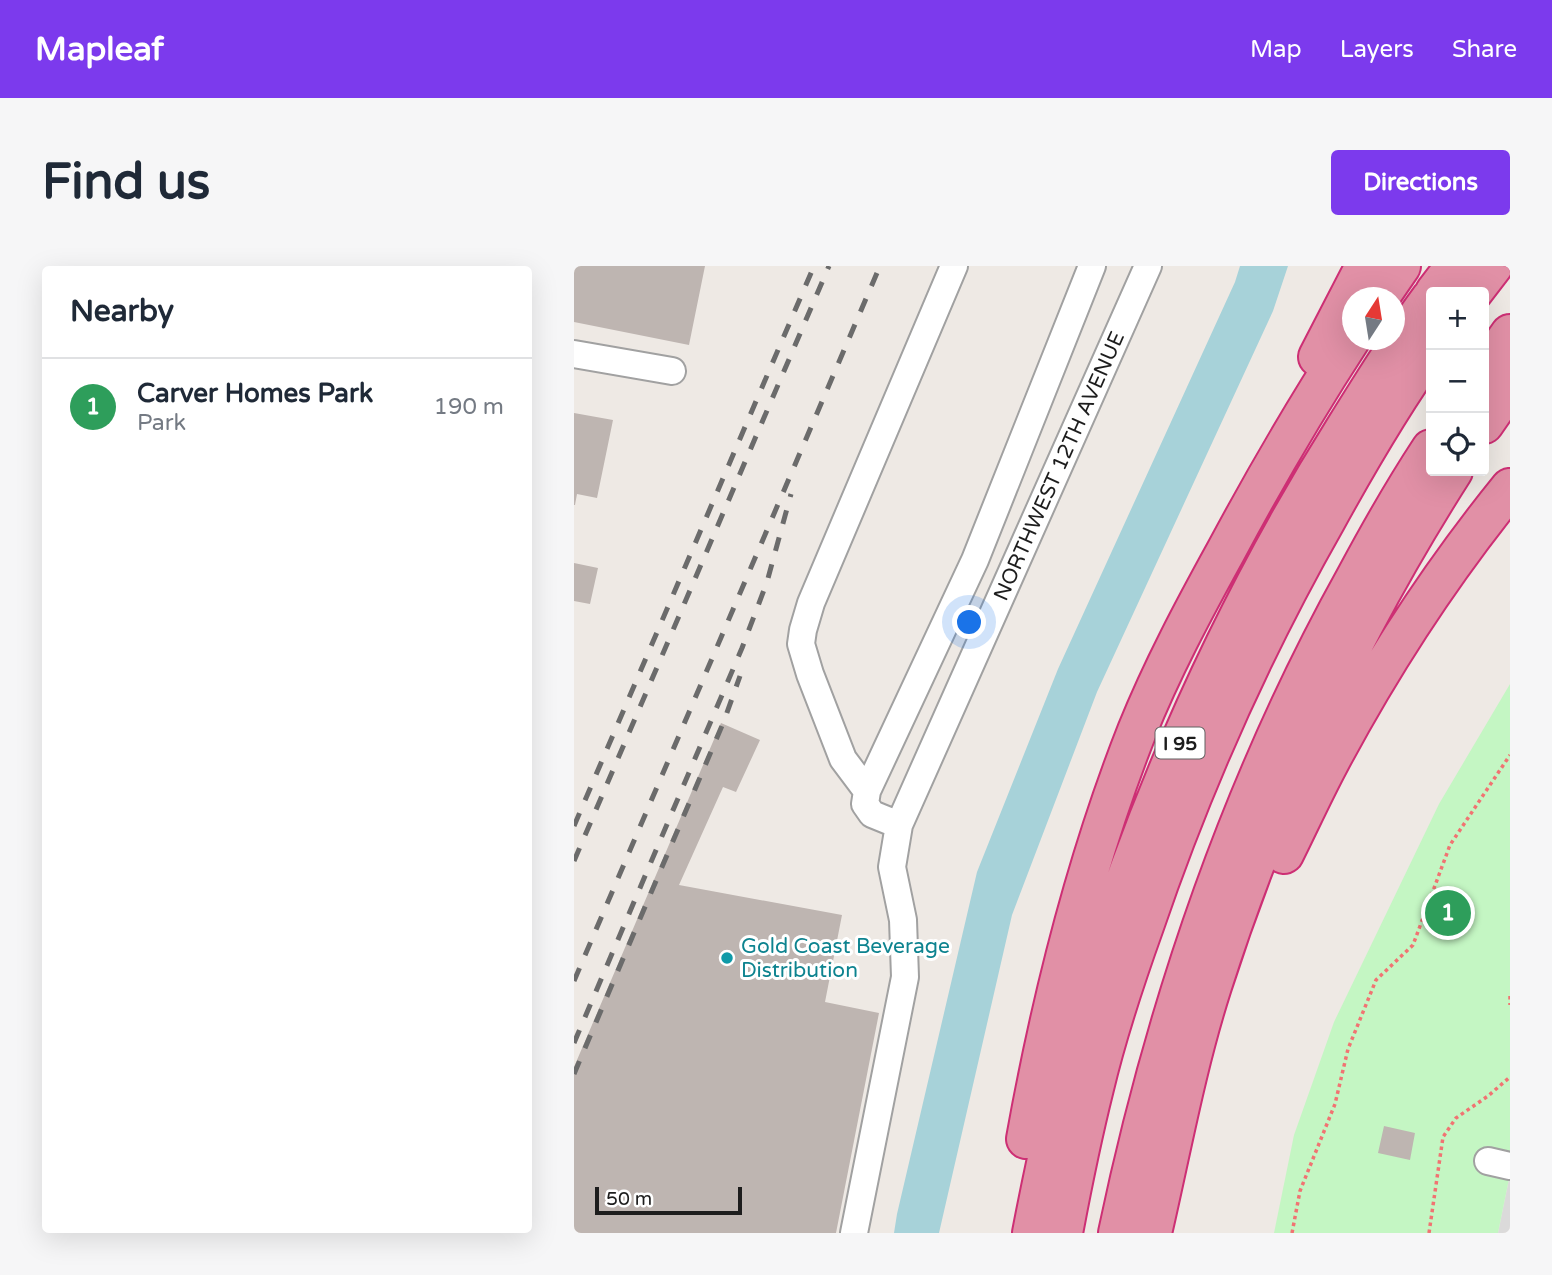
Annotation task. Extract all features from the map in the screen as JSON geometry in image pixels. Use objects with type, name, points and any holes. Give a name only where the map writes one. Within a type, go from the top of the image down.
[{"type":"highway","points":[[1213,574],[1257,470],[1365,266]]},
{"type":"highway","points":[[1387,287],[1401,266]]},
{"type":"highway","points":[[1439,287],[1455,266]]},
{"type":"highway","points":[[1477,287],[1493,266]]},
{"type":"highway","name":"I 95","points":[[1032,1233],[1058,1110],[1095,972],[1139,844],[1170,766],[1231,632],[1298,503],[1378,374],[1426,305]]},
{"type":"highway","points":[[1489,364],[1510,334]]},
{"type":"highway","points":[[1011,1233],[1019,1177],[1061,968],[1086,879],[1138,730],[1213,574],[1280,452],[1345,350]]},
{"type":"highway","points":[[1063,1233],[1094,1086],[1114,1015],[1161,875],[1215,739],[1278,607],[1319,532],[1430,350]]},
{"type":"highway","points":[[1489,417],[1510,386]]},
{"type":"highway","points":[[1118,1233],[1136,1152],[1173,1013],[1244,811],[1335,615],[1379,534],[1426,457]]},
{"type":"highway","points":[[1152,1233],[1192,1056],[1211,988],[1259,854],[1311,732],[1347,658],[1414,533],[1450,476]]},
{"type":"highway","points":[[1192,1056],[1283,856],[1353,720],[1430,596],[1510,488]]},
{"type":"street","points":[[867,791],[843,759],[804,654],[801,644],[803,629],[811,603],[954,266]]},
{"type":"street","points":[[899,825],[872,814],[865,804],[867,791],[975,559],[1092,266]]},
{"type":"street","name":"NORTHWEST 12TH AVENUE","points":[[854,1233],[905,977],[903,919],[892,867],[899,825],[1148,266]]},
{"type":"street","points":[[574,354],[672,371]]},
{"type":"path","points":[[1292,1233],[1300,1191],[1335,1104],[1348,1049],[1376,980],[1413,945],[1451,845],[1510,755]]},
{"type":"path","points":[[1510,996],[1510,1005]]},
{"type":"path","points":[[1429,1233],[1443,1137],[1456,1118],[1510,1077]]},
{"type":"shaded area","points":[[1510,1174],[1510,1233],[1498,1233]]},
{"type":"green space","points":[[1510,684],[1510,1174],[1498,1233],[1274,1233],[1294,1135],[1334,1022],[1439,804]]},
{"type":"water","points":[[1240,266],[1288,266],[1273,311],[1097,692],[1012,915],[939,1233],[894,1233],[977,872],[1058,669]]},
{"type":"building","points":[[574,266],[705,266],[689,345],[574,322]]},
{"type":"building","points":[[574,413],[613,420],[597,498],[577,494],[575,505],[574,505]]},
{"type":"building","points":[[574,563],[598,568],[590,604],[574,601]]},
{"type":"building","name":"Gold Coast Beverage Distribution","points":[[721,723],[760,740],[736,792],[723,787],[679,885],[842,915],[825,1002],[879,1013],[836,1233],[574,1233],[574,1067]]},
{"type":"building","points":[[1384,1126],[1415,1133],[1410,1160],[1378,1153]]},
{"type":"railway","points":[[574,826],[814,266]]},
{"type":"railway","points":[[574,861],[829,266]]},
{"type":"railway","points":[[574,981],[880,266]]},
{"type":"railway","points":[[574,1043],[742,648],[767,582],[791,494]]},
{"type":"railway","points":[[574,1074],[724,721],[740,676]]},
{"type":"place","name":"Carver Homes Park","points":[[1448,913]]},
{"type":"place","name":"Gold Coast Beverage Distribution","points":[[727,958]]}]
